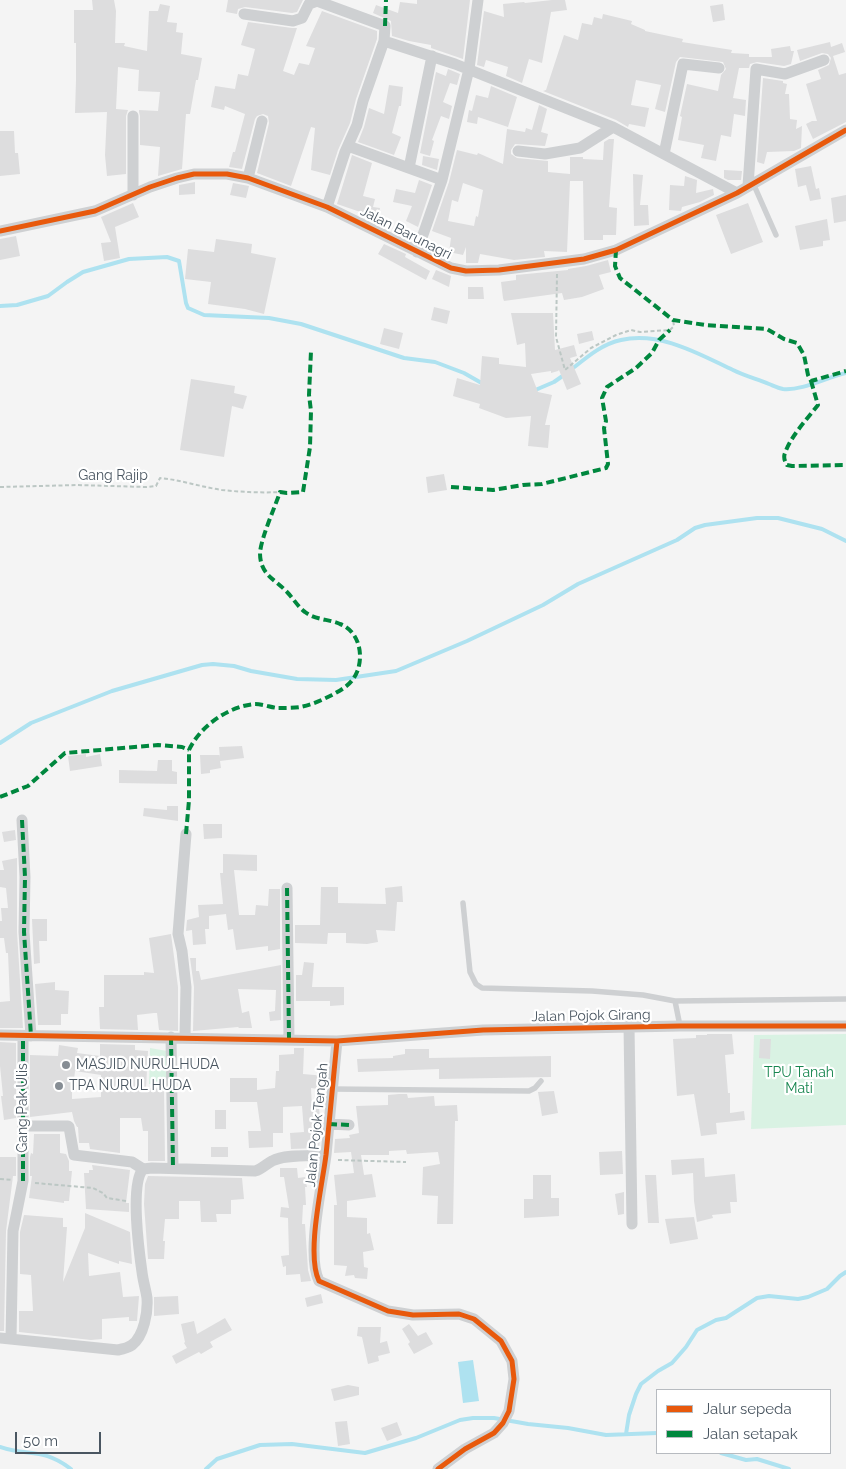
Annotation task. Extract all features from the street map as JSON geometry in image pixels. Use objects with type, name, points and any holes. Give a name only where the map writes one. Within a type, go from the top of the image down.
[{"type":"street","points":[[417,252],[442,180],[469,69],[478,0]]},
{"type":"street","points":[[244,14],[293,21],[302,18],[309,4],[317,1],[386,26],[384,42],[362,100],[357,125],[328,207]]},
{"type":"street","points":[[384,42],[469,69],[613,127],[737,192]]},
{"type":"street","points":[[409,168],[432,56]]},
{"type":"street","points":[[750,185],[756,69],[786,74],[824,60]]},
{"type":"street","points":[[664,154],[683,64],[719,68]]},
{"type":"street","points":[[133,116],[133,195]]},
{"type":"street","points":[[248,178],[262,120]]},
{"type":"street","points":[[518,151],[545,154],[580,148],[613,127]]},
{"type":"street","name":"Jalan Barunagri","points":[[0,231],[95,211],[164,182],[194,174],[227,174],[248,178],[328,207],[451,268],[466,271],[499,270],[584,259],[616,250],[737,192],[846,130]]},
{"type":"street","points":[[348,146],[442,180]]},
{"type":"street","name":"Gang Pak Ulis","points":[[6,1339],[13,1231],[23,1181],[23,1126],[27,1036],[24,932],[25,877],[22,820]]},
{"type":"street","points":[[185,1037],[186,987],[182,950],[178,934],[186,834]]},
{"type":"street","points":[[287,888],[290,1039]]},
{"type":"street","points":[[629,1026],[632,1224]]},
{"type":"street","name":"Jalan Pojok Girang","points":[[337,1041],[483,1030],[629,1026],[846,1026]]},
{"type":"street","points":[[0,1035],[337,1041]]},
{"type":"street","points":[[171,1037],[173,1168]]},
{"type":"street","name":"Jalan Pojok Tengah","points":[[337,1041],[326,1158],[315,1238],[316,1274],[320,1281],[388,1311],[413,1315],[459,1314],[474,1318],[501,1341],[512,1361],[514,1380],[509,1410],[503,1423],[494,1432],[465,1449],[438,1469]]},
{"type":"street","points":[[329,1124],[349,1125]]},
{"type":"street","points":[[23,1126],[68,1126],[72,1153],[74,1155],[132,1162],[143,1169],[173,1168],[255,1171],[264,1168],[272,1161],[283,1158],[326,1158]]},
{"type":"street","points":[[6,1339],[118,1350],[132,1345],[137,1340],[142,1328],[147,1305],[140,1264],[136,1202],[138,1178],[143,1169]]},
{"type":"lane","points":[[750,185],[776,235]]},
{"type":"lane","points":[[464,903],[470,972],[476,984],[482,988],[592,991],[643,995],[675,1001],[846,999]]},
{"type":"lane","points":[[675,1001],[680,1026]]},
{"type":"lane","points":[[332,1089],[529,1090],[535,1088],[541,1081]]},
{"type":"path","points":[[559,262],[557,269],[556,337],[565,370],[582,354],[607,338],[630,330],[640,332],[670,330],[674,326],[673,320]]},
{"type":"path","points":[[326,1158],[406,1162]]},
{"type":"path","points":[[0,1179],[93,1188],[107,1198],[136,1202]]},
{"type":"green space","name":"TPU Tanah Mati","points":[[846,1034],[846,1125],[751,1129],[754,1035]]},
{"type":"green space","points":[[150,1048],[167,1051],[166,1083],[149,1084]]},
{"type":"water","points":[[473,1360],[479,1401],[463,1403],[458,1362]]},
{"type":"building","points":[[92,0],[114,0],[116,11],[115,43],[125,43],[124,46],[147,51],[149,11],[158,11],[160,4],[170,6],[167,22],[177,23],[176,32],[183,33],[181,54],[202,58],[190,114],[186,114],[182,169],[158,176],[160,147],[140,145],[139,110],[158,111],[160,92],[138,91],[139,70],[118,67],[116,109],[128,110],[126,116],[126,174],[107,176],[105,155],[107,112],[75,113],[76,43],[74,43],[74,10],[93,10]]},
{"type":"building","points":[[228,0],[303,0],[297,12],[245,7],[238,9],[237,14],[226,12]]},
{"type":"building","points":[[417,0],[470,0],[463,59],[431,48],[431,45],[392,36],[391,21],[373,13],[376,5],[398,13],[400,2],[417,4]]},
{"type":"building","points":[[565,0],[567,10],[551,12],[542,63],[529,59],[522,83],[506,76],[508,67],[486,60],[484,67],[477,65],[484,11],[504,17],[503,4]]},
{"type":"building","points":[[723,4],[725,20],[713,22],[710,6]]},
{"type":"building","points":[[322,11],[377,31],[377,39],[356,99],[350,123],[338,150],[330,175],[311,170],[315,128],[311,127],[291,186],[257,173],[269,123],[268,116],[263,114],[255,119],[242,169],[229,167],[245,114],[225,106],[224,110],[211,107],[215,86],[235,89],[238,74],[248,76],[255,49],[241,45],[248,22],[297,28],[283,71],[294,75],[299,63],[309,65],[315,48],[306,46]]},
{"type":"building","points":[[603,14],[632,21],[631,24],[645,31],[683,39],[682,42],[732,50],[731,53],[749,54],[749,57],[772,57],[771,49],[790,46],[791,51],[794,51],[791,64],[784,66],[757,62],[750,64],[749,68],[739,68],[733,98],[746,100],[745,116],[734,114],[731,137],[721,135],[716,161],[701,158],[704,145],[678,140],[682,117],[680,116],[687,84],[718,91],[721,75],[726,69],[723,62],[680,57],[676,62],[665,112],[655,109],[661,85],[636,80],[631,105],[649,108],[645,127],[629,124],[628,127],[616,120],[543,91],[546,90],[564,35],[578,40],[582,23],[592,25],[594,17],[602,19]]},
{"type":"building","points":[[830,42],[831,47],[842,43],[845,52],[833,56],[839,75],[846,73],[846,122],[813,139],[806,124],[817,121],[806,84],[821,79],[818,70],[829,65],[831,58],[828,54],[822,53],[800,61],[797,50]]},
{"type":"building","points":[[448,69],[460,74],[457,85],[450,83],[443,102],[452,106],[449,119],[441,116],[432,140],[434,141],[430,156],[420,153],[436,72],[446,76]]},
{"type":"building","points":[[763,78],[783,81],[783,83],[787,84],[785,94],[789,94],[790,119],[797,120],[796,129],[802,126],[801,148],[794,151],[767,152],[764,164],[757,162]]},
{"type":"building","points":[[389,85],[403,87],[401,106],[399,106],[392,133],[401,137],[394,155],[358,142],[369,108],[384,114]]},
{"type":"building","points":[[491,86],[517,97],[508,127],[478,117],[477,124],[467,122],[469,110],[472,111],[476,95],[488,98]]},
{"type":"building","points":[[539,105],[547,109],[541,132],[548,134],[545,146],[515,144],[511,154],[517,158],[548,161],[548,172],[570,174],[570,157],[603,160],[604,142],[614,139],[609,207],[617,208],[616,235],[603,235],[603,240],[584,240],[583,181],[570,181],[567,252],[544,251],[545,257],[514,260],[480,254],[478,263],[466,263],[466,247],[463,255],[449,252],[451,238],[432,231],[449,182],[457,150],[477,155],[478,153],[503,164],[507,129],[525,132],[526,128],[532,130]],"holes":[[[463,183],[483,190],[478,217],[476,216],[474,226],[448,221],[452,200],[458,202]]]},
{"type":"building","points":[[0,131],[14,131],[15,153],[18,153],[20,174],[0,176]]},
{"type":"building","points":[[352,155],[372,163],[363,196],[375,199],[373,207],[380,208],[378,218],[337,204]]},
{"type":"building","points":[[423,156],[439,159],[437,170],[422,165]]},
{"type":"building","points":[[811,166],[816,189],[819,188],[821,199],[810,201],[806,185],[798,187],[795,169]]},
{"type":"building","points":[[724,170],[742,171],[741,180],[728,180],[724,178]]},
{"type":"building","points":[[633,174],[643,175],[640,205],[648,205],[649,225],[634,226]]},
{"type":"building","points":[[685,176],[697,180],[696,193],[713,189],[714,195],[700,202],[682,207],[681,211],[669,210],[670,185],[684,186]]},
{"type":"building","points":[[419,180],[432,185],[418,227],[406,221],[412,206],[393,202],[396,189],[415,193]]},
{"type":"building","points":[[195,182],[195,194],[179,195],[179,185]]},
{"type":"building","points":[[233,183],[249,186],[246,198],[230,195]]},
{"type":"building","points":[[846,195],[846,221],[834,223],[831,198]]},
{"type":"building","points":[[133,203],[139,217],[115,227],[120,258],[104,261],[101,243],[111,242],[101,217]]},
{"type":"building","points":[[748,203],[763,242],[731,254],[716,215]]},
{"type":"building","points":[[827,219],[830,240],[823,241],[823,246],[800,250],[795,226]]},
{"type":"building","points":[[16,236],[20,256],[0,260],[0,239]]},
{"type":"building","points":[[216,239],[252,244],[251,253],[276,258],[264,314],[245,309],[208,304],[211,282],[185,279],[188,249],[214,252]]},
{"type":"building","points":[[384,244],[406,254],[405,257],[430,271],[426,280],[378,254]]},
{"type":"building","points":[[608,260],[611,272],[599,275],[604,289],[582,297],[564,300],[562,293],[504,301],[501,282],[516,280],[516,275],[568,270]]},
{"type":"building","points":[[436,270],[451,276],[449,287],[432,279]]},
{"type":"building","points":[[468,287],[483,287],[484,299],[468,299]]},
{"type":"building","points":[[434,307],[450,311],[447,324],[431,320]]},
{"type":"building","points":[[511,313],[553,313],[555,350],[574,345],[577,356],[570,358],[581,384],[567,390],[559,370],[551,373],[551,371],[531,374],[538,392],[552,395],[545,425],[550,425],[548,448],[528,446],[531,416],[506,418],[479,408],[480,404],[453,396],[457,378],[480,385],[482,356],[499,358],[499,364],[526,367],[525,343],[517,345]]},
{"type":"building","points":[[384,328],[403,333],[399,349],[380,344]]},
{"type":"building","points":[[592,331],[594,340],[579,344],[577,334]]},
{"type":"building","points":[[191,379],[235,386],[234,393],[247,396],[243,409],[232,406],[224,457],[180,450]]},
{"type":"building","points":[[444,474],[447,490],[428,493],[426,477]]},
{"type":"building","points":[[242,746],[244,758],[220,761],[221,768],[210,770],[210,773],[201,774],[200,755],[220,755],[219,747]]},
{"type":"building","points":[[86,754],[86,757],[100,754],[102,766],[70,771],[68,756]]},
{"type":"building","points":[[158,760],[172,760],[172,771],[177,772],[177,784],[119,783],[119,770],[157,771]]},
{"type":"building","points":[[167,806],[178,806],[178,821],[143,816],[144,808],[167,810]]},
{"type":"building","points":[[203,824],[222,824],[222,838],[204,839]]},
{"type":"building","points":[[15,830],[16,840],[4,842],[2,832]]},
{"type":"building","points":[[223,854],[257,855],[257,871],[234,870],[239,915],[255,915],[256,905],[268,906],[269,889],[280,889],[280,949],[268,951],[268,946],[236,950],[233,929],[228,930],[226,914],[209,916],[209,929],[205,929],[206,944],[193,945],[192,930],[186,931],[187,920],[199,917],[198,905],[223,904],[220,873],[223,873]]},
{"type":"building","points":[[17,858],[17,932],[23,1028],[0,1028],[0,1002],[10,1001],[8,953],[6,953],[4,938],[0,938],[1,908],[8,908],[6,888],[0,887],[0,870],[4,870],[2,861]]},
{"type":"building","points":[[402,886],[403,902],[397,902],[395,931],[376,930],[378,942],[367,944],[346,943],[346,933],[328,933],[327,944],[295,943],[295,925],[320,925],[321,887],[338,887],[338,903],[386,904],[385,888]]},
{"type":"building","points":[[32,919],[47,919],[47,941],[39,941],[40,963],[34,964]]},
{"type":"building","points":[[171,934],[178,987],[178,1031],[159,1030],[157,1013],[137,1015],[138,1030],[100,1029],[99,1007],[104,1007],[104,975],[144,975],[144,972],[154,973],[149,938]]},
{"type":"building","points":[[190,958],[196,958],[196,971],[199,971],[201,980],[281,965],[281,1020],[270,1021],[269,1012],[275,1011],[276,990],[238,989],[242,1013],[249,1011],[252,1028],[238,1027],[193,1031],[194,987]]},
{"type":"building","points":[[304,962],[314,963],[312,987],[344,987],[344,1005],[330,1006],[330,1001],[296,1001],[296,975],[302,975]]},
{"type":"building","points":[[55,982],[55,990],[69,991],[68,1014],[61,1014],[61,1025],[38,1025],[35,984]]},
{"type":"building","points":[[732,1034],[734,1054],[725,1055],[728,1093],[730,1093],[730,1113],[744,1111],[745,1120],[716,1123],[717,1134],[701,1136],[694,1094],[677,1096],[673,1039],[696,1038],[696,1035]]},
{"type":"building","points":[[760,1039],[771,1039],[770,1059],[759,1058]]},
{"type":"building","points":[[0,1042],[16,1043],[16,1118],[4,1120],[1,1096],[3,1096]]},
{"type":"building","points":[[100,1044],[135,1045],[135,1050],[148,1051],[146,1088],[164,1089],[165,1161],[148,1161],[148,1131],[143,1131],[141,1118],[120,1118],[120,1153],[90,1149],[89,1143],[79,1143],[78,1127],[72,1112],[30,1117],[30,1055],[58,1056],[59,1045],[78,1048],[77,1053],[100,1056]],"holes":[[[75,1071],[101,1075],[101,1097],[72,1099],[72,1079],[74,1080]]]},
{"type":"building","points":[[294,1048],[304,1048],[303,1074],[326,1076],[325,1090],[311,1088],[312,1108],[319,1108],[320,1119],[316,1119],[318,1140],[320,1140],[319,1148],[291,1149],[290,1133],[304,1132],[302,1106],[283,1107],[283,1133],[273,1133],[273,1147],[249,1148],[248,1131],[261,1131],[257,1102],[230,1102],[230,1078],[257,1078],[257,1090],[275,1088],[276,1071],[279,1071],[279,1055],[294,1054]]},
{"type":"building","points":[[405,1049],[429,1049],[429,1058],[551,1056],[551,1077],[439,1079],[439,1069],[358,1072],[357,1059],[393,1058],[393,1056],[405,1054]]},
{"type":"building","points":[[554,1091],[558,1113],[542,1116],[538,1092]]},
{"type":"building","points":[[407,1094],[408,1098],[434,1096],[435,1106],[457,1105],[458,1121],[455,1121],[453,1224],[437,1224],[438,1196],[422,1195],[423,1167],[440,1164],[438,1152],[407,1154],[406,1150],[389,1151],[389,1155],[361,1155],[364,1175],[372,1174],[376,1197],[347,1201],[347,1217],[367,1218],[367,1234],[370,1233],[374,1250],[363,1252],[364,1267],[368,1268],[367,1279],[355,1278],[354,1275],[345,1276],[347,1266],[334,1265],[334,1205],[337,1205],[334,1175],[354,1173],[351,1152],[334,1153],[335,1139],[350,1138],[349,1135],[359,1133],[356,1106],[388,1105],[388,1095]]},
{"type":"building","points":[[215,1110],[226,1110],[226,1129],[215,1129]]},
{"type":"building","points":[[34,1134],[60,1134],[60,1153],[66,1154],[69,1161],[69,1171],[72,1171],[69,1201],[64,1201],[64,1203],[29,1198],[32,1176],[30,1176],[30,1157],[31,1153],[33,1154]]},
{"type":"building","points":[[211,1147],[228,1147],[228,1157],[211,1157]]},
{"type":"building","points":[[622,1151],[623,1174],[600,1175],[599,1152]]},
{"type":"building","points":[[0,1157],[16,1157],[16,1176],[13,1176],[6,1231],[4,1331],[0,1331]]},
{"type":"building","points":[[704,1158],[705,1177],[735,1174],[737,1202],[730,1202],[731,1213],[712,1215],[713,1218],[697,1222],[693,1173],[672,1175],[671,1160]]},
{"type":"building","points":[[92,1165],[130,1170],[126,1203],[129,1203],[129,1212],[86,1209],[84,1173],[89,1173],[89,1170],[93,1170]]},
{"type":"building","points":[[280,1168],[297,1168],[298,1178],[305,1177],[307,1187],[305,1187],[306,1205],[303,1205],[302,1224],[305,1224],[308,1270],[311,1281],[301,1282],[300,1274],[286,1275],[286,1266],[283,1267],[281,1256],[289,1255],[288,1218],[280,1217],[281,1207],[289,1208],[284,1177],[280,1177]]},
{"type":"building","points":[[533,1175],[551,1175],[551,1198],[559,1198],[559,1216],[524,1218],[524,1199],[533,1199]]},
{"type":"building","points":[[645,1175],[656,1175],[659,1223],[648,1223]]},
{"type":"building","points":[[148,1176],[242,1178],[244,1199],[231,1200],[231,1214],[216,1214],[217,1222],[201,1222],[200,1201],[179,1201],[179,1219],[165,1219],[164,1259],[148,1259],[144,1204],[145,1184]]},
{"type":"building","points":[[624,1192],[624,1214],[618,1215],[615,1194]]},
{"type":"building","points":[[85,1213],[130,1232],[132,1264],[119,1261],[119,1264],[88,1253],[89,1276],[120,1272],[123,1297],[139,1296],[137,1321],[129,1321],[129,1317],[102,1319],[102,1339],[91,1340],[19,1332],[19,1311],[33,1311],[31,1275],[20,1274],[20,1232],[24,1215],[63,1218],[63,1227],[67,1227],[63,1282],[85,1228]]},
{"type":"building","points":[[694,1217],[698,1239],[670,1244],[665,1219]]},
{"type":"building","points":[[321,1294],[323,1303],[307,1307],[305,1298]]},
{"type":"building","points":[[178,1296],[179,1314],[154,1316],[154,1297]]},
{"type":"building","points":[[225,1318],[232,1330],[210,1342],[213,1347],[176,1364],[172,1356],[187,1348],[184,1343],[181,1324],[194,1321],[197,1334]]},
{"type":"building","points":[[409,1324],[418,1336],[426,1332],[433,1344],[414,1354],[408,1344],[410,1342],[402,1329]]},
{"type":"building","points":[[358,1327],[381,1327],[380,1343],[387,1341],[390,1353],[378,1356],[379,1361],[368,1364],[362,1337],[357,1336]]},
{"type":"building","points":[[348,1385],[359,1387],[359,1395],[334,1401],[331,1389]]},
{"type":"building","points":[[347,1421],[350,1444],[338,1446],[335,1422]]},
{"type":"building","points":[[397,1422],[402,1435],[387,1441],[381,1428]]},
{"type":"waterway","points":[[0,306],[17,305],[48,296],[83,272],[129,259],[167,257],[179,261],[188,308],[204,315],[269,318],[301,324],[404,358],[435,362],[464,373],[485,385]]},
{"type":"waterway","points":[[572,369],[607,345],[621,340],[636,338],[665,341],[693,351],[742,374],[783,389],[806,386],[846,373]]},
{"type":"waterway","points":[[533,391],[554,382],[564,375]]},
{"type":"waterway","points":[[0,743],[31,723],[112,691],[202,665],[234,666],[297,679],[336,680],[396,671],[467,641],[543,605],[578,584],[677,540],[695,528],[705,525],[757,518],[778,518],[822,529],[846,541]]},
{"type":"waterway","points":[[626,1434],[629,1415],[641,1384],[672,1363],[697,1330],[716,1320],[726,1318],[757,1298],[769,1296],[798,1299],[808,1297],[827,1289],[846,1272]]},
{"type":"waterway","points":[[206,1469],[217,1459],[260,1445],[292,1444],[365,1453],[416,1438],[460,1420],[473,1418],[494,1418],[606,1435],[656,1433]]},
{"type":"waterway","points":[[0,1447],[43,1455],[61,1462],[71,1469]]},
{"type":"waterway","points":[[725,1454],[746,1460],[757,1459],[789,1469]]},
{"type":"marked path","points":[[385,26],[386,0]]},
{"type":"marked path","points":[[616,250],[615,266],[620,278],[673,320],[705,325],[767,329],[784,339],[797,343],[804,355],[811,381],[846,371]]},
{"type":"marked path","points":[[451,487],[493,490],[542,484],[606,468],[608,464],[604,428],[606,421],[602,398],[607,387],[636,368],[652,353],[659,340],[670,330]]},
{"type":"marked path","points":[[186,834],[189,800],[189,750],[200,733],[208,725],[226,713],[245,706],[260,704],[277,708],[291,708],[316,702],[347,686],[353,680],[359,665],[360,651],[352,632],[340,624],[313,617],[305,612],[265,572],[261,560],[260,553],[263,539],[280,492],[303,492],[310,447],[311,411],[309,395],[311,351]]},
{"type":"marked path","points":[[811,381],[818,405],[791,440],[784,455],[785,461],[787,465],[792,466],[846,465]]},
{"type":"marked path","points":[[0,797],[28,786],[65,753],[158,745],[182,747],[189,750]]},
{"type":"marked path","points":[[22,820],[25,877],[24,932],[31,1036]]},
{"type":"marked path","points":[[287,888],[289,1039]]},
{"type":"marked path","points":[[23,1036],[23,1181]]},
{"type":"marked path","points":[[171,1037],[173,1168]]},
{"type":"marked path","points":[[329,1124],[349,1125]]},
{"type":"cycle path","points":[[0,231],[95,211],[150,187],[177,178],[194,174],[227,174],[248,178],[327,207],[451,268],[466,271],[499,270],[584,259],[616,250],[737,193],[846,130]]},
{"type":"cycle path","points":[[0,1035],[337,1041],[483,1030],[680,1026],[846,1026]]},
{"type":"cycle path","points":[[337,1041],[326,1155],[314,1238],[315,1269],[319,1281],[388,1311],[413,1315],[459,1314],[474,1319],[501,1341],[512,1361],[514,1379],[509,1411],[503,1423],[494,1433],[465,1449],[438,1469]]},
{"type":"place","name":"MASJID NURULHUDA","points":[[66,1065]]},
{"type":"place","name":"TPA NURUL HUDA","points":[[59,1086]]}]
